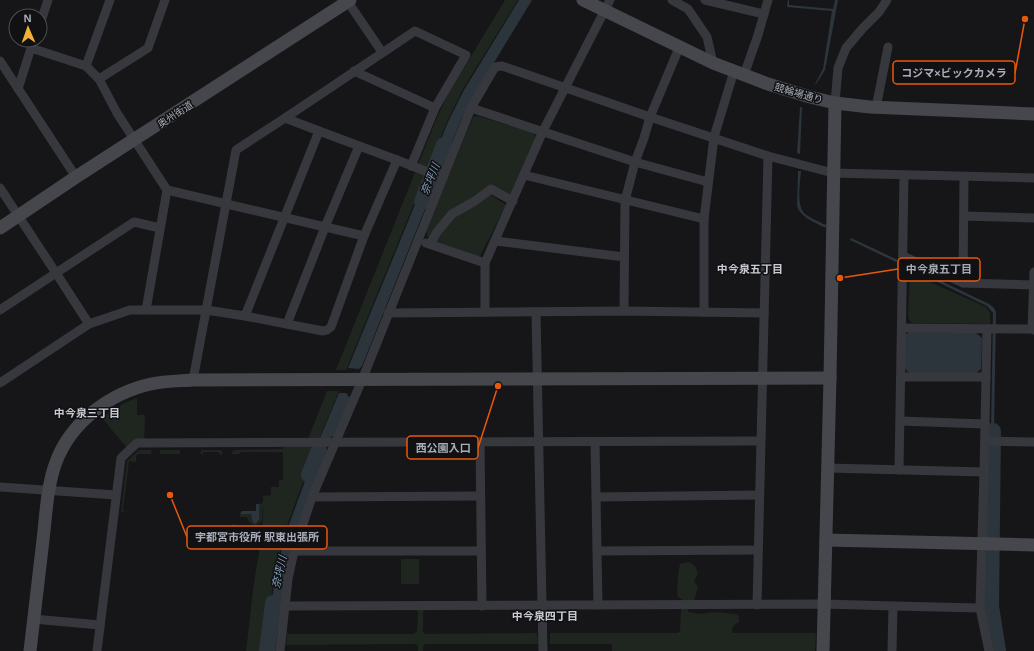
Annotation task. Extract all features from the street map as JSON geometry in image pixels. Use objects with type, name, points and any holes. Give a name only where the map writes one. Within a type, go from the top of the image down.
[{"type":"street","points":[[86,66],[110,0]]},
{"type":"street","points":[[99,79],[148,48],[165,0]]},
{"type":"street","name":"競輪場通り","points":[[583,0],[608,6],[679,48],[713,63],[782,88],[835,103],[876,108],[1034,114]]},
{"type":"street","points":[[672,0],[688,4],[688,9],[706,37],[713,63]]},
{"type":"street","points":[[706,0],[764,14]]},
{"type":"street","points":[[704,312],[704,219],[714,137],[739,73],[758,35],[768,0]]},
{"type":"street","points":[[823,651],[830,378],[833,174],[835,103],[838,68],[846,48],[879,12],[887,0]]},
{"type":"street","points":[[347,1],[382,52]]},
{"type":"street","name":"奥州街道","points":[[0,228],[347,1]]},
{"type":"street","points":[[485,312],[485,264],[543,131],[608,6]]},
{"type":"street","points":[[193,380],[236,150],[415,31],[466,55],[435,108],[411,166]]},
{"type":"street","points":[[876,108],[888,47]]},
{"type":"street","points":[[18,89],[32,48]]},
{"type":"street","points":[[43,48],[86,66],[99,79],[134,140],[167,190],[146,310]]},
{"type":"street","points":[[624,311],[625,200],[635,162],[650,117],[679,48]]},
{"type":"street","points":[[0,61],[76,177]]},
{"type":"street","points":[[280,651],[288,579],[294,551],[312,497],[362,380],[471,108],[495,68],[502,66],[768,156],[833,174],[1034,178]]},
{"type":"street","points":[[354,71],[435,108]]},
{"type":"street","points":[[471,108],[635,162],[708,182]]},
{"type":"street","points":[[285,118],[442,178]]},
{"type":"street","points":[[245,316],[319,131]]},
{"type":"street","points":[[287,324],[359,146]]},
{"type":"street","points":[[757,605],[768,156]]},
{"type":"street","points":[[0,383],[89,324],[130,310],[206,310],[323,331],[328,330],[331,327],[364,236],[397,160]]},
{"type":"street","points":[[524,175],[704,219]]},
{"type":"street","points":[[899,470],[904,175]]},
{"type":"street","points":[[963,283],[964,177]]},
{"type":"street","points":[[0,188],[89,324]]},
{"type":"street","points":[[430,244],[437,232],[452,214],[475,201],[491,189],[513,201]]},
{"type":"street","points":[[167,190],[364,236]]},
{"type":"street","points":[[964,216],[1034,218]]},
{"type":"street","points":[[0,310],[134,222],[160,228]]},
{"type":"street","points":[[417,240],[485,264]]},
{"type":"street","points":[[496,241],[624,258]]},
{"type":"street","points":[[903,257],[963,283],[1034,285]]},
{"type":"street","points":[[902,328],[1033,330],[1034,272]]},
{"type":"street","points":[[388,313],[624,311],[764,313]]},
{"type":"street","points":[[536,312],[543,651]]},
{"type":"street","points":[[986,329],[980,608],[989,651]]},
{"type":"street","points":[[30,651],[49,490],[56,461],[70,437],[81,423],[106,402],[121,394],[151,384],[193,380],[762,377],[830,378]]},
{"type":"street","points":[[901,377],[986,377]]},
{"type":"street","points":[[900,421],[985,424]]},
{"type":"street","points":[[97,651],[121,458],[137,444],[760,441]]},
{"type":"street","points":[[984,441],[1034,442]]},
{"type":"street","points":[[480,442],[482,606]]},
{"type":"street","points":[[595,442],[598,605]]},
{"type":"street","points":[[828,468],[984,472]]},
{"type":"street","points":[[0,487],[116,495]]},
{"type":"street","points":[[596,497],[759,495]]},
{"type":"street","points":[[312,497],[480,496]]},
{"type":"street","points":[[826,540],[1034,545]]},
{"type":"street","points":[[597,551],[758,550]]},
{"type":"street","points":[[294,551],[481,551]]},
{"type":"street","points":[[284,606],[824,604],[980,608]]},
{"type":"street","points":[[892,651],[893,606]]},
{"type":"street","points":[[33,619],[100,624]]},
{"type":"shaded area","points":[[505,0],[518,0],[463,89],[447,122],[430,164],[442,169],[436,184],[424,179],[346,370],[336,370],[438,115],[450,91]]},
{"type":"shaded area","points":[[478,116],[534,133],[537,139],[512,195],[490,186],[429,238],[427,236],[427,229],[473,117]]},
{"type":"shaded area","points":[[489,194],[506,205],[479,258],[434,242],[447,222]]},
{"type":"shaded area","points":[[910,273],[986,307],[990,313],[990,324],[912,323],[908,318]]},
{"type":"shaded area","points":[[327,391],[339,391],[319,439],[308,439]]},
{"type":"shaded area","points":[[137,398],[137,415],[145,415],[144,443],[127,448],[102,418],[124,403]]},
{"type":"shaded area","points":[[283,447],[316,447],[284,534],[273,584],[267,624],[280,625],[277,651],[246,651],[254,583],[262,535],[263,506],[262,521],[255,525],[259,519],[259,504],[263,503],[263,496],[271,495],[271,487],[279,487],[279,480],[283,480],[283,452],[240,452],[240,454],[232,454],[232,452],[234,450],[282,449]]},
{"type":"shaded area","points":[[139,450],[151,450],[152,454],[139,454],[136,456],[136,462],[129,461],[123,511],[130,511],[121,512],[127,461]]},
{"type":"shaded area","points":[[160,450],[180,450],[180,454],[160,454]]},
{"type":"shaded area","points":[[202,450],[221,450],[223,453],[221,455],[219,452],[203,452],[203,455],[200,453]]},
{"type":"shaded area","points":[[240,514],[251,514],[255,525],[250,523],[247,517],[240,517]]},
{"type":"shaded area","points":[[233,524],[240,526],[242,528],[241,531],[228,531],[229,527]]},
{"type":"shaded area","points":[[401,559],[419,559],[419,584],[401,584]]},
{"type":"shaded area","points":[[689,562],[695,566],[698,574],[694,581],[698,587],[694,601],[684,601],[677,596],[678,574],[680,564]]},
{"type":"shaded area","points":[[681,609],[688,609],[688,612],[700,614],[714,612],[737,614],[739,617],[739,622],[733,626],[733,633],[816,633],[815,651],[612,651],[612,644],[550,644],[550,633],[678,633],[680,631]]},
{"type":"shaded area","points":[[416,610],[425,610],[423,612],[423,632],[425,634],[537,633],[538,644],[425,644],[423,651],[418,651],[418,646],[416,644],[286,646],[287,633],[414,634],[417,631],[418,612]]},
{"type":"water","points":[[519,0],[532,0],[473,97],[461,120],[442,168],[431,164],[448,122],[464,90]]},
{"type":"water","points":[[788,0],[789,5],[833,9],[835,0],[838,0],[825,70],[816,84],[823,69],[832,11],[787,7]]},
{"type":"water","points":[[800,107],[802,107],[800,154],[797,153]]},
{"type":"water","points":[[798,171],[801,171],[799,194],[800,206],[805,214],[822,223],[821,226],[804,216],[797,206]]},
{"type":"water","points":[[425,180],[435,184],[362,366],[359,369],[348,368]]},
{"type":"water","points":[[851,238],[898,260],[896,262],[850,240]]},
{"type":"water","points":[[918,270],[989,304],[996,312],[994,431],[991,431],[993,313],[987,306],[917,272]]},
{"type":"water","points":[[909,332],[976,333],[982,338],[981,369],[976,373],[909,373],[904,368],[904,336]]},
{"type":"water","points":[[339,393],[346,393],[350,398],[334,435],[330,438],[320,438]]},
{"type":"water","points":[[315,454],[327,454],[301,518],[279,624],[269,623],[274,585],[284,538]]},
{"type":"water","points":[[991,456],[993,456],[992,525],[989,524]]},
{"type":"water","points":[[256,504],[259,504],[259,519],[255,525],[251,514],[240,514],[242,511],[256,511]]},
{"type":"water","points":[[990,559],[993,559],[992,607],[1000,651],[998,651],[990,607]]},
{"type":"waterway","name":"奈坪川","points":[[422,202],[444,145]]},
{"type":"waterway","points":[[820,224],[825,226]]},
{"type":"waterway","points":[[905,265],[920,272]]},
{"type":"waterway","points":[[993,431],[991,606],[998,651]]},
{"type":"waterway","name":"奈坪川","points":[[309,475],[319,450]]},
{"type":"waterway","name":"奈坪川","points":[[267,651],[273,603]]},
{"type":"place","name":"コジマ×ビックカメラ","points":[[1025,19]]},
{"type":"place","name":"中今泉五丁目","points":[[840,278]]},
{"type":"place","name":"西公園入口","points":[[498,386]]},
{"type":"place","name":"宇都宮市役所 駅東出張所","points":[[170,495]]},
{"type":"district","name":"中今泉五丁目","points":[[750,269]]},
{"type":"district","name":"中今泉三丁目","points":[[87,413]]},
{"type":"district","name":"中今泉四丁目","points":[[545,616]]}]
